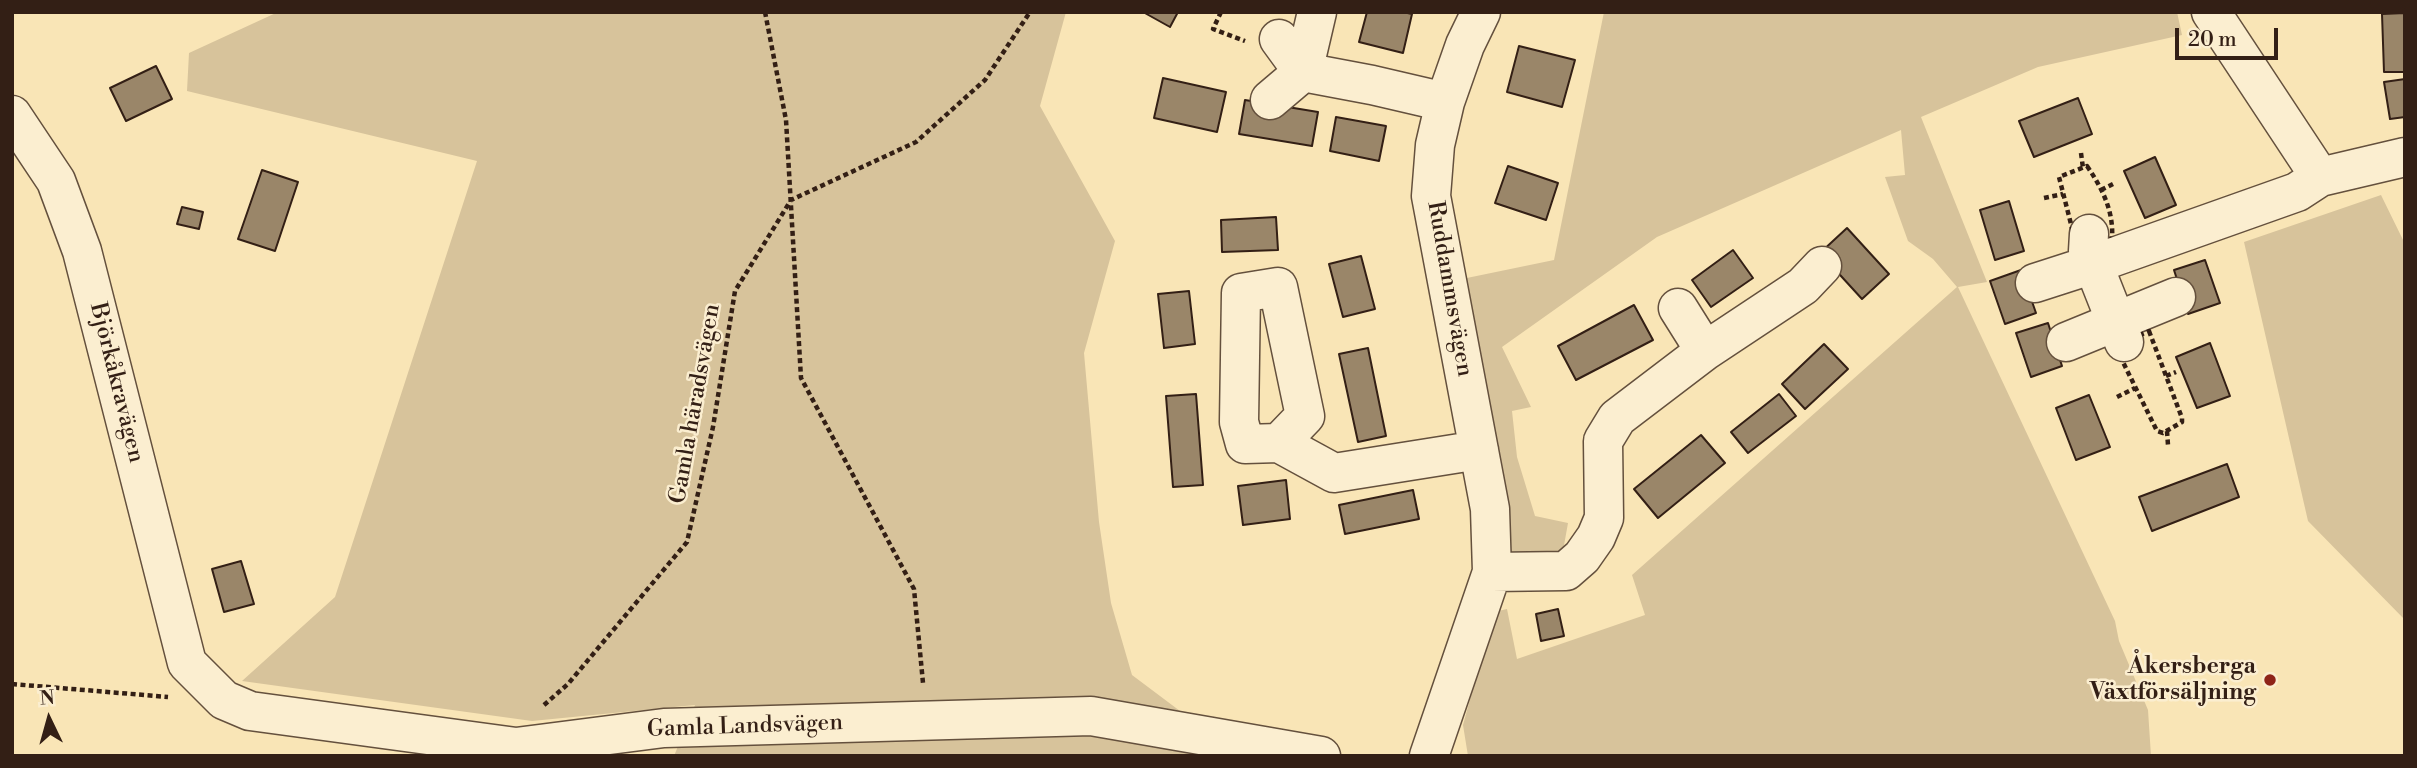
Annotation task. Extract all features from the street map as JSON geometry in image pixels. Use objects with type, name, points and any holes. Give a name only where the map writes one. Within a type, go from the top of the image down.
[{"type":"street","points":[[1270,100],[1303,72],[1317,12]]},
{"type":"street","name":"Ruddammsvägen","points":[[1429,756],[1492,572],[1490,509],[1431,196],[1435,145],[1445,102],[1465,45],[1481,12]]},
{"type":"street","points":[[2211,12],[2320,177]]},
{"type":"street","points":[[1264,41],[1303,72],[1445,102]]},
{"type":"street","name":"Björkåkravägen","points":[[12,115],[56,181],[82,251],[197,674]]},
{"type":"street","points":[[2035,283],[2092,249],[2297,192],[2320,177],[2405,157]]},
{"type":"street","points":[[2092,249],[2120,332]]},
{"type":"street","points":[[1492,572],[1566,570],[1582,557],[1597,537],[1604,518],[1603,440],[1617,418],[1705,351],[1812,276]]},
{"type":"street","points":[[2066,342],[2120,332],[2176,297]]},
{"type":"street","points":[[1678,308],[1705,351]]},
{"type":"street","points":[[1279,443],[1334,473],[1479,450]]},
{"type":"street","name":"Gamla Landsvägen","points":[[197,674],[224,700],[250,710],[516,747],[664,728],[1091,716],[1321,756]]},
{"type":"path","points":[[765,12],[786,120],[801,378],[914,589],[927,720]]},
{"type":"path","points":[[790,200],[916,142],[985,80],[1030,12]]},
{"type":"path","points":[[1221,12],[1213,29],[1264,41]]},
{"type":"path","points":[[2081,153],[2083,168]]},
{"type":"path","points":[[2101,190],[2113,184]]},
{"type":"path","points":[[2044,198],[2063,194]]},
{"type":"path","name":"Gamla häradsvägen","points":[[516,747],[513,730],[568,684],[687,542],[713,427],[735,291],[790,200]]},
{"type":"path","points":[[2149,331],[2182,418],[2182,422],[2167,431],[2157,431],[2115,346],[2120,332],[2149,331]]},
{"type":"path","points":[[2166,376],[2176,372]]},
{"type":"path","points":[[2117,397],[2135,388]]},
{"type":"path","points":[[2167,431],[2168,445]]},
{"type":"path","points":[[12,684],[181,698],[197,674]]},
{"type":"shaded area","points":[[278,12],[1066,12],[1040,106],[1115,241],[1084,353],[1099,522],[1111,603],[1132,675],[1240,756],[674,756],[695,705],[532,721],[242,681],[335,597],[477,161],[187,91],[189,53]]},
{"type":"shaded area","points":[[1604,12],[2177,12],[2182,35],[2038,67],[1921,117],[1987,282],[1958,287],[2115,621],[2119,641],[2148,710],[2151,756],[1468,756],[1463,725],[1494,612],[1507,609],[1517,659],[1645,615],[1632,575],[1957,287],[1933,259],[1908,241],[1885,177],[1905,175],[1901,130],[1657,237],[1502,347],[1531,407],[1512,411],[1517,457],[1535,516],[1568,523],[1563,551],[1504,563],[1462,279],[1554,260]]},
{"type":"shaded area","points":[[2381,195],[2405,244],[2405,620],[2308,521],[2244,242]]},
{"type":"building","points":[[1143,12],[1178,12],[1170,27]]},
{"type":"building","points":[[1367,12],[1412,14],[1403,53],[1359,42]]},
{"type":"building","points":[[2405,13],[2405,72],[2384,72],[2382,14]]},
{"type":"building","points":[[1519,46],[1575,60],[1562,107],[1507,92]]},
{"type":"building","points":[[156,66],[172,99],[126,121],[110,88]]},
{"type":"building","points":[[1163,78],[1226,92],[1217,132],[1154,118]]},
{"type":"building","points":[[2405,79],[2405,117],[2390,119],[2384,82]]},
{"type":"building","points":[[2078,98],[2092,134],[2034,157],[2019,121]]},
{"type":"building","points":[[1245,100],[1318,112],[1312,146],[1239,134]]},
{"type":"building","points":[[1336,117],[1386,126],[1379,161],[1330,151]]},
{"type":"building","points":[[2155,157],[2176,205],[2145,218],[2124,171]]},
{"type":"building","points":[[1508,166],[1558,183],[1546,220],[1495,203]]},
{"type":"building","points":[[262,170],[298,182],[275,251],[238,239]]},
{"type":"building","points":[[2009,201],[2024,251],[1995,260],[1980,210]]},
{"type":"building","points":[[182,207],[203,212],[199,229],[177,224]]},
{"type":"building","points":[[1276,217],[1278,250],[1222,252],[1221,220]]},
{"type":"building","points":[[1847,228],[1889,274],[1862,299],[1820,253]]},
{"type":"building","points":[[1733,250],[1753,278],[1711,307],[1692,280]]},
{"type":"building","points":[[1361,256],[1375,309],[1343,317],[1329,264]]},
{"type":"building","points":[[2205,260],[2220,303],[2188,314],[2174,270]]},
{"type":"building","points":[[2021,270],[2036,313],[2005,324],[1990,281]]},
{"type":"building","points":[[1189,291],[1195,344],[1164,348],[1158,294]]},
{"type":"building","points":[[1634,305],[1653,340],[1576,380],[1558,346]]},
{"type":"building","points":[[2048,323],[2062,366],[2031,377],[2016,333]]},
{"type":"building","points":[[2210,343],[2230,396],[2197,408],[2176,357]]},
{"type":"building","points":[[1824,344],[1848,369],[1805,409],[1782,384]]},
{"type":"building","points":[[1368,348],[1386,436],[1358,442],[1339,354]]},
{"type":"building","points":[[1196,394],[1203,485],[1173,487],[1166,396]]},
{"type":"building","points":[[1779,394],[1796,416],[1748,453],[1731,432]]},
{"type":"building","points":[[2089,395],[2110,447],[2076,460],[2056,408]]},
{"type":"building","points":[[1701,435],[1725,463],[1658,518],[1634,489]]},
{"type":"building","points":[[2227,464],[2239,497],[2152,531],[2139,497]]},
{"type":"building","points":[[1286,480],[1290,519],[1243,525],[1238,486]]},
{"type":"building","points":[[1413,490],[1419,519],[1345,534],[1339,505]]},
{"type":"building","points":[[241,561],[254,604],[224,612],[212,569]]},
{"type":"building","points":[[1558,609],[1564,636],[1541,641],[1536,614]]},
{"type":"place","name":"Åkersberga Växtförsäljning","points":[[2270,680]]}]
